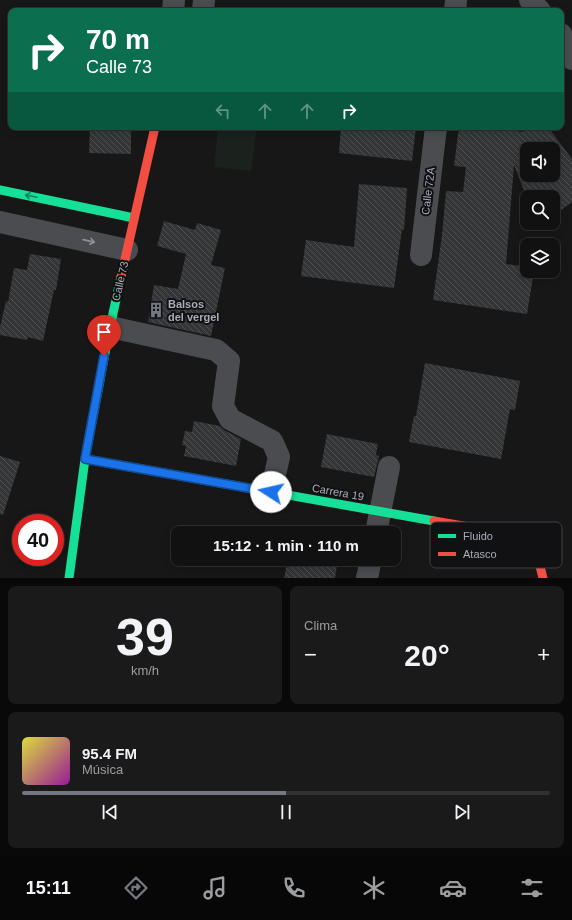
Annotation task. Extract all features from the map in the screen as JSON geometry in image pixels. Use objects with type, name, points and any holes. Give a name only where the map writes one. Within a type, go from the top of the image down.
[{"type":"street","points":[[530,0],[537,8]]},
{"type":"street","points":[[564,41],[572,59]]},
{"type":"street","name":"Calle 73","points":[[70,578],[85,459],[110,327],[153,130]]},
{"type":"street","name":"Calle 72A","points":[[421,255],[436,130]]},
{"type":"street","points":[[0,190],[134,218]]},
{"type":"street","points":[[0,222],[127,250]]},
{"type":"street","points":[[110,327],[216,350],[229,361],[223,406],[230,419],[272,441],[279,457],[271,492]]},
{"type":"street","name":"Carrera 19","points":[[85,459],[443,522]]},
{"type":"street","points":[[378,526],[389,467]]},
{"type":"street","points":[[367,578],[370,566]]},
{"type":"street","name":"Carrera 19","points":[[542,568],[544,574],[543,578]]},
{"type":"shaded area","points":[[218,130],[257,130],[251,171],[214,167]]},
{"type":"building","points":[[90,130],[131,130],[131,154],[89,153]]},
{"type":"building","points":[[341,130],[416,130],[412,161],[339,153]]},
{"type":"building","points":[[459,130],[508,130],[524,132],[522,130],[550,130],[559,142],[520,142],[520,180],[514,165],[506,264],[520,266],[520,278],[533,278],[527,314],[433,300],[442,235],[446,191],[463,192],[466,167],[454,166]]},
{"type":"building","points":[[560,143],[572,159],[572,202],[560,211],[560,190],[524,190],[521,182],[560,182]]},
{"type":"building","points":[[359,184],[407,188],[404,230],[402,229],[394,288],[301,276],[306,240],[354,247]]},
{"type":"building","points":[[164,221],[195,230],[197,223],[221,230],[211,265],[225,268],[211,336],[148,322],[154,285],[178,289],[186,254],[157,246]]},
{"type":"building","points":[[30,254],[61,259],[56,290],[54,290],[43,341],[28,337],[27,340],[0,335],[0,327],[6,301],[8,302],[14,268],[27,270]]},
{"type":"building","points":[[425,363],[520,381],[515,410],[510,409],[501,459],[409,442],[414,416],[416,416]]},
{"type":"building","points":[[194,421],[220,426],[224,430],[241,439],[236,466],[184,456],[186,446],[182,445],[185,431],[192,432]]},
{"type":"building","points":[[327,434],[378,444],[376,455],[379,456],[374,477],[321,467]]},
{"type":"building","points":[[0,456],[20,462],[3,515],[0,514]]},
{"type":"building","points":[[287,566],[337,566],[335,578],[284,578]]},
{"type":"traffic: fast","points":[[0,190],[134,218]]},
{"type":"traffic: fast","points":[[69,578],[85,459],[121,277]]},
{"type":"traffic: fast","points":[[85,459],[434,521]]},
{"type":"traffic: jam","points":[[121,277],[154,130]]},
{"type":"traffic: jam","points":[[434,521],[440,522]]},
{"type":"traffic: jam","points":[[540,568],[543,578]]},
{"type":"place","name":"Balsos del vergel","points":[[156,310]]},
{"type":"route","points":[[104,356],[85,459],[271,492]]}]
